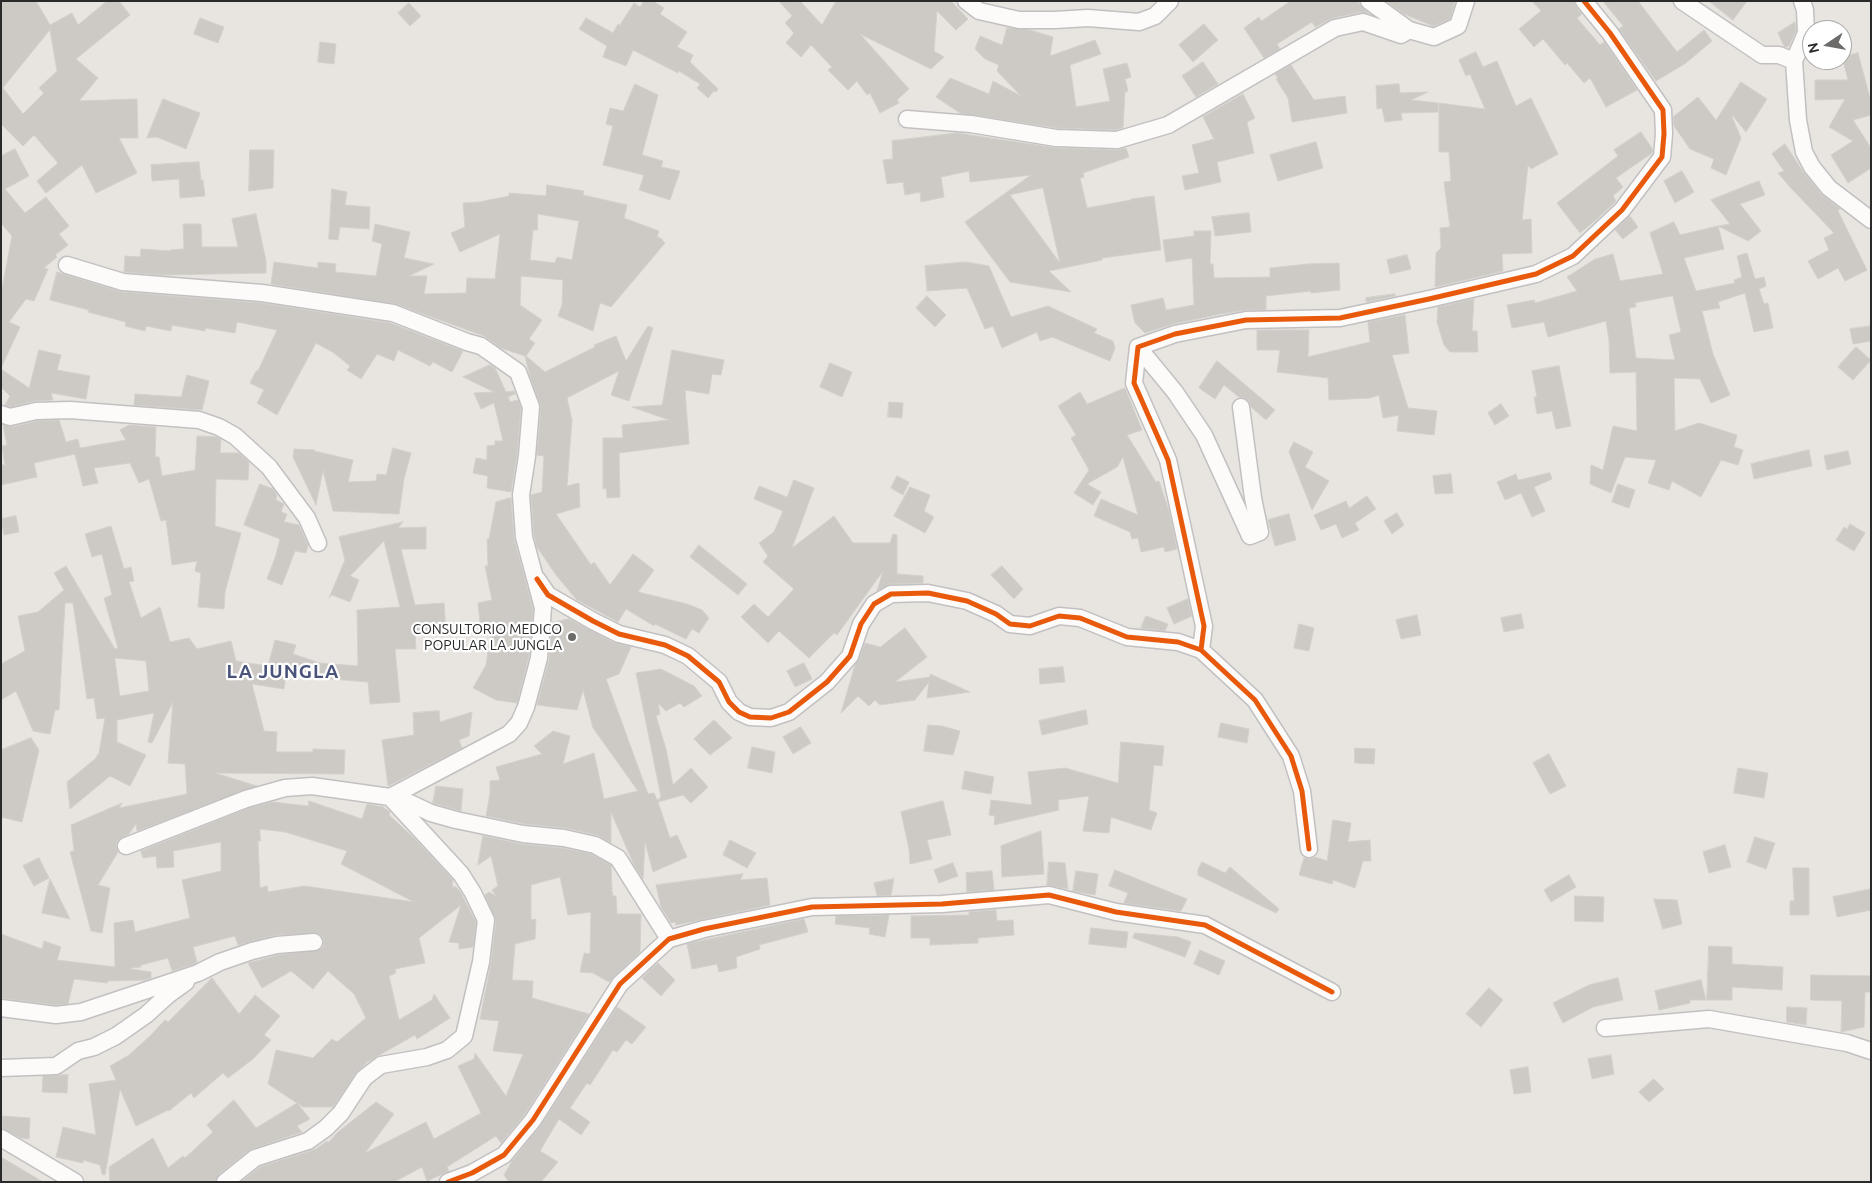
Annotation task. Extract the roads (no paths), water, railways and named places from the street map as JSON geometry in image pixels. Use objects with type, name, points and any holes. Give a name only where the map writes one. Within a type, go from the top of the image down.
[{"type":"street","points":[[966,1],[979,11],[1019,20],[1088,18],[1139,22],[1156,16],[1170,1]]},
{"type":"street","points":[[1369,1],[1409,30],[1434,37],[1458,26],[1466,1]]},
{"type":"street","points":[[1138,348],[1175,334],[1246,320],[1340,318],[1402,305],[1536,274],[1573,256],[1622,210],[1662,156],[1664,134],[1663,110],[1610,33],[1584,1]]},
{"type":"street","points":[[1682,1],[1762,55],[1780,55],[1794,61]]},
{"type":"street","points":[[1802,1],[1805,10],[1806,32],[1794,61],[1798,120],[1804,152],[1812,167],[1828,188],[1871,220]]},
{"type":"street","points":[[907,119],[971,124],[1056,138],[1116,140],[1168,125],[1335,28],[1363,22],[1401,35],[1409,30]]},
{"type":"street","points":[[67,265],[123,282],[262,292],[393,313],[481,346],[518,372],[531,407],[527,456],[521,495],[524,537],[537,579],[543,608],[539,658],[526,707],[519,723],[509,734],[390,797]]},
{"type":"street","points":[[1138,348],[1175,392],[1204,435],[1250,536],[1260,532],[1253,498],[1240,407]]},
{"type":"street","points":[[1138,348],[1134,382],[1168,460],[1204,626],[1201,650]]},
{"type":"street","points":[[1,414],[10,417],[36,412],[70,410],[199,420],[219,427],[235,436],[269,467],[307,518],[318,543]]},
{"type":"street","points":[[537,579],[548,595],[593,621],[619,634],[665,645],[688,656],[719,682],[729,702],[739,712],[750,717],[771,718],[789,712],[827,682],[850,656],[861,624],[874,604],[892,594],[928,593],[968,601],[996,614],[1010,624],[1030,626],[1059,616],[1080,618],[1127,638],[1178,642],[1201,650],[1254,700],[1290,756],[1302,791],[1309,849]]},
{"type":"street","points":[[126,846],[246,799],[285,788],[312,786],[390,797],[410,803],[431,813],[456,820],[523,834],[564,838],[595,844],[618,858],[669,939]]},
{"type":"street","points":[[225,1182],[255,1158],[308,1141],[326,1128],[341,1113],[364,1078],[381,1065],[434,1055],[447,1050],[464,1036],[482,962],[486,920],[461,874],[390,797]]},
{"type":"street","points":[[448,1182],[472,1173],[504,1155],[533,1120],[620,984],[669,939],[704,929],[812,907],[942,904],[1050,895],[1116,912],[1205,925],[1332,992]]},
{"type":"street","points":[[1,1008],[56,1015],[81,1012],[198,973],[220,962],[252,951],[277,945],[314,942]]},
{"type":"street","points":[[1,1068],[56,1066],[78,1051],[94,1047],[116,1036],[146,1015],[168,995],[198,973]]},
{"type":"street","points":[[1605,1028],[1709,1019],[1847,1043],[1871,1051]]},
{"type":"street","points":[[1,1138],[75,1182]]},
{"type":"place","name":"CONSULTORIO MEDICO POPULAR LA JUNGLA","points":[[572,637]]},
{"type":"district","name":"LA JUNGLA","points":[[283,672]]}]
